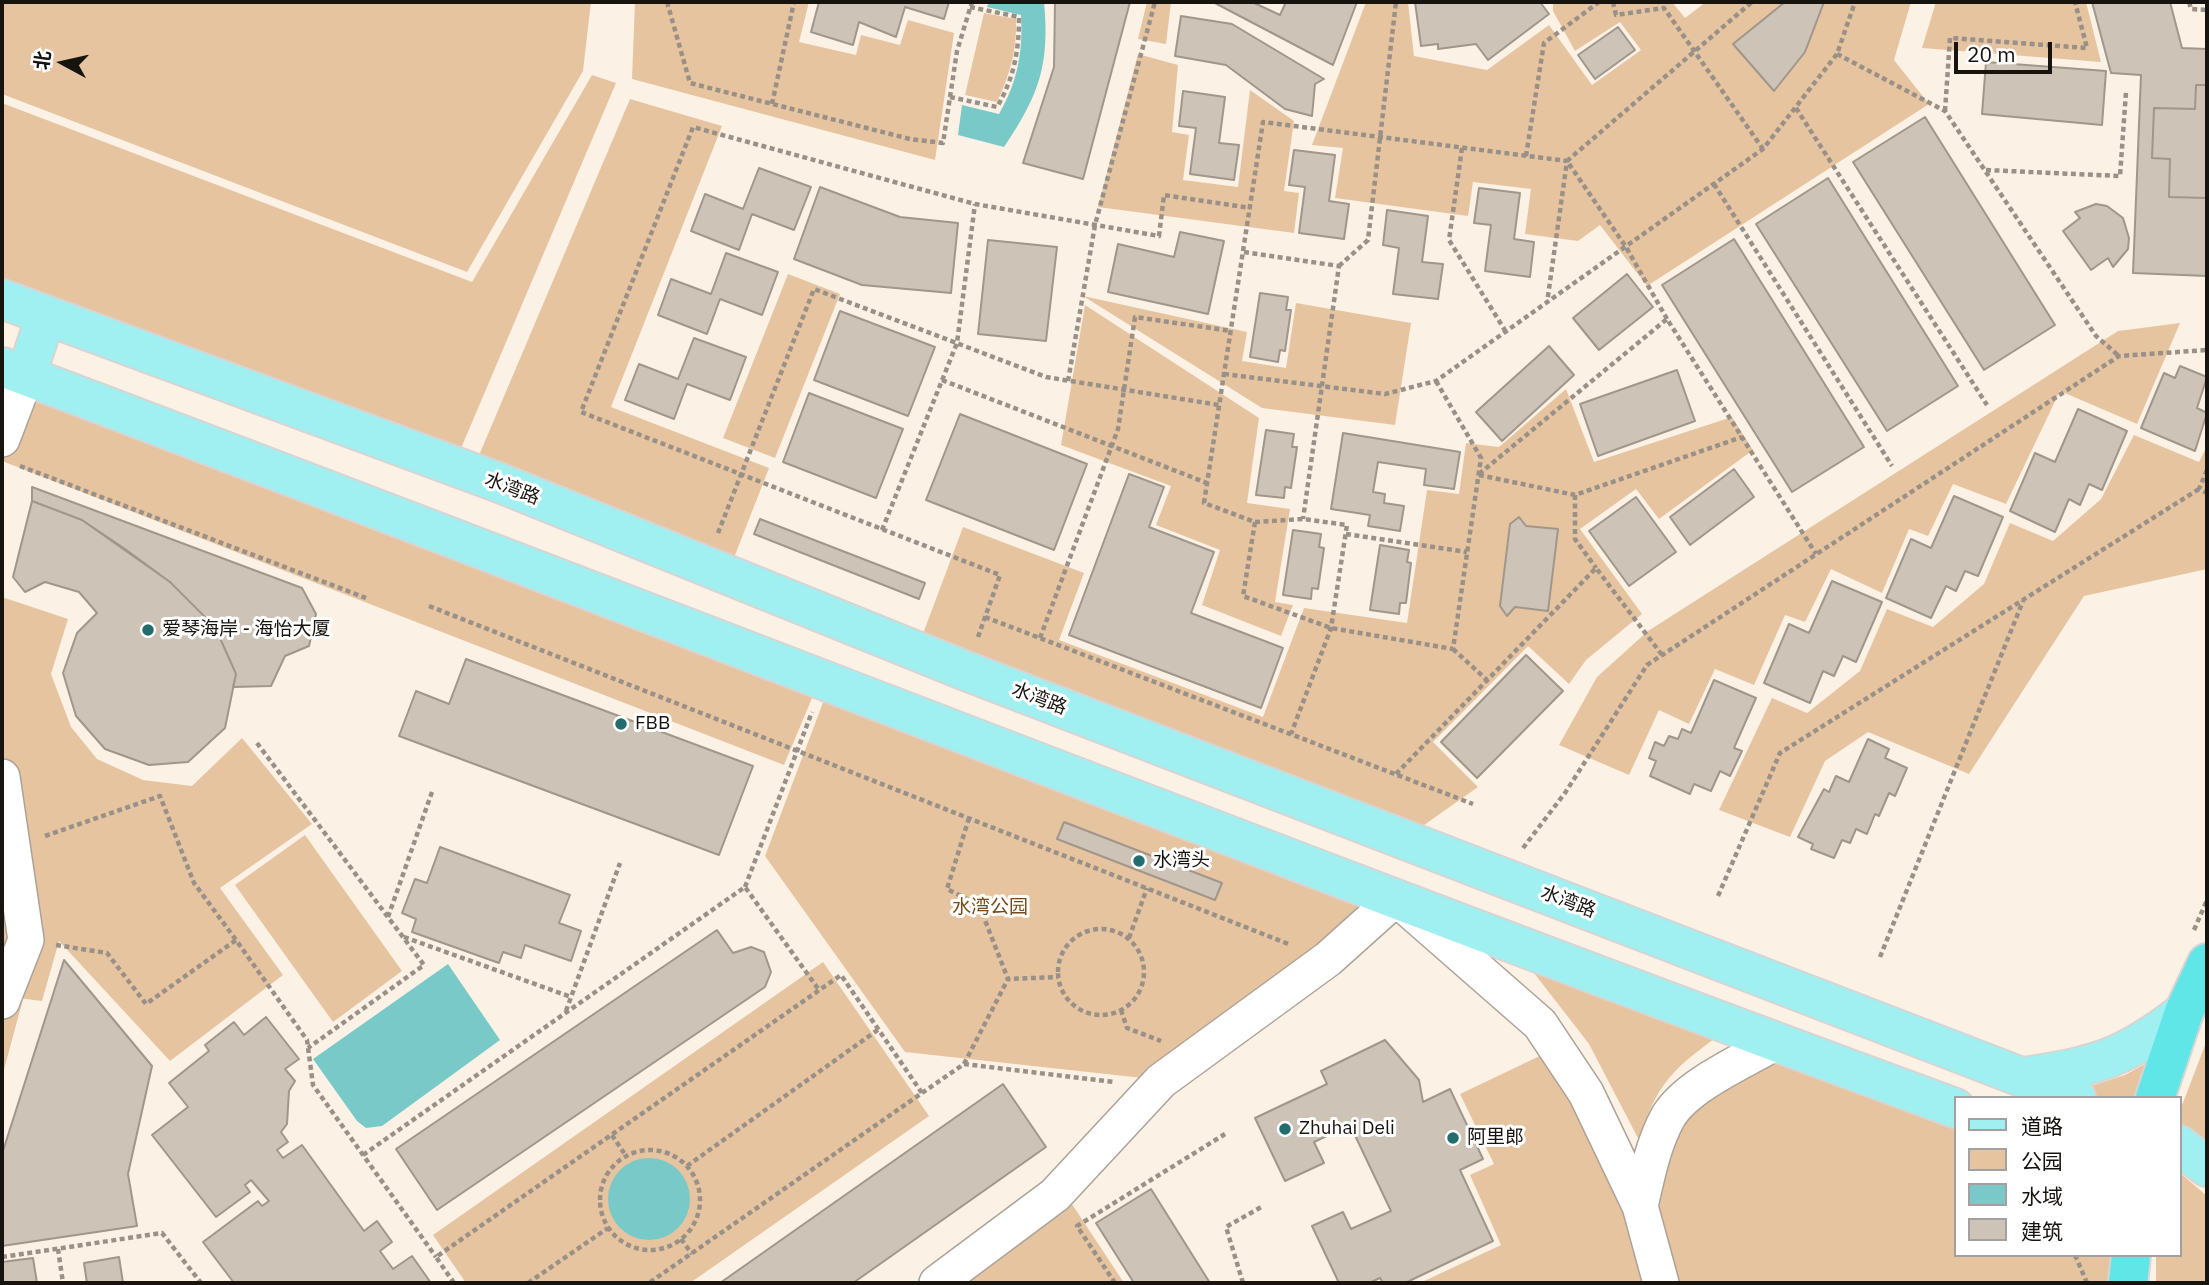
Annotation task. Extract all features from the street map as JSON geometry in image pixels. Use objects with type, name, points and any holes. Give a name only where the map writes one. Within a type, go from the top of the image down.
[{"type":"highway","points":[[2156,1096],[2185,1012],[2199,949]]},
{"type":"highway","points":[[2127,1283],[2131,1257]]},
{"type":"main road","name":"水湾路","points":[[2,299],[500,483],[966,671],[2071,1096]]},
{"type":"main road","points":[[46,315],[14,372],[824,682],[1954,1108]]},
{"type":"main road","points":[[2024,1077],[2075,1069],[2115,1058],[2153,1036],[2185,1012]]},
{"type":"main road","points":[[2181,1144],[2207,1136]]},
{"type":"main road","points":[[2181,1147],[2207,1167]]},
{"type":"main road","points":[[2118,1257],[2127,1283]]},
{"type":"street","points":[[8,452],[14,372]]},
{"type":"street","points":[[2,777],[26,940],[2,1001]]},
{"type":"street","points":[[937,1283],[1055,1195],[1155,1087],[1328,959],[1396,898],[1484,971],[1540,1024],[1586,1093],[1640,1206],[1661,1283]]},
{"type":"street","points":[[1640,1206],[1653,1153],[1669,1115],[1692,1092],[1776,1042]]},
{"type":"path","points":[[667,2],[690,83],[910,139],[943,143],[950,97],[957,51],[971,5],[1019,17],[1019,51],[1013,74],[997,107],[950,97]]},
{"type":"path","points":[[772,104],[794,2]]},
{"type":"path","points":[[1068,381],[1095,225],[1155,2]]},
{"type":"path","points":[[1303,519],[1339,266],[1368,240],[1396,2]]},
{"type":"path","points":[[1526,156],[1544,43],[1600,2]]},
{"type":"path","points":[[1613,2],[1616,15],[1664,8],[1763,149]]},
{"type":"path","points":[[1547,303],[1567,162],[1752,2]]},
{"type":"path","points":[[1224,374],[1385,394],[1436,382],[1763,149],[1837,54],[1855,2]]},
{"type":"path","points":[[1945,111],[1950,38],[2087,48],[2075,2]]},
{"type":"path","points":[[2189,2],[2191,9],[2207,10]]},
{"type":"path","points":[[1837,54],[1945,111],[2096,336],[2119,356]]},
{"type":"path","points":[[1985,170],[2120,176],[2126,92]]},
{"type":"path","points":[[1796,108],[1987,405]]},
{"type":"path","points":[[1291,734],[1331,628],[1347,525],[1303,519],[1255,522],[1204,503],[1263,122],[1567,162],[1626,247],[1667,319],[1816,554]]},
{"type":"path","points":[[966,671],[1000,575],[581,412],[693,127],[975,204],[1158,236],[1164,195],[1250,208]]},
{"type":"path","points":[[1462,148],[1449,240],[1506,332]]},
{"type":"path","points":[[1714,184],[1892,466]]},
{"type":"path","points":[[882,530],[957,343],[975,204]]},
{"type":"path","points":[[1244,252],[1339,266]]},
{"type":"path","points":[[717,535],[814,289],[1046,377],[1219,405]]},
{"type":"path","points":[[1040,638],[1118,429],[1135,317],[1231,331]]},
{"type":"path","points":[[1478,475],[1667,319]]},
{"type":"path","points":[[1502,877],[1565,793],[1647,665],[2119,356],[2207,350]]},
{"type":"path","points":[[942,380],[1207,483]]},
{"type":"path","points":[[1436,382],[1481,458],[1453,649]]},
{"type":"path","points":[[1478,475],[1575,495],[1743,437]]},
{"type":"path","points":[[8,452],[366,598]]},
{"type":"path","points":[[1718,896],[1780,753],[2199,489],[2207,470]]},
{"type":"path","points":[[2199,489],[2207,493]]},
{"type":"path","points":[[1575,495],[1575,539],[1662,655]]},
{"type":"path","points":[[1255,522],[1243,596],[1331,628],[1453,649],[1487,680]]},
{"type":"path","points":[[704,530],[730,540]]},
{"type":"path","points":[[1346,534],[1467,552]]},
{"type":"path","points":[[1396,774],[1596,568]]},
{"type":"path","points":[[1880,957],[2023,600]]},
{"type":"path","points":[[429,606],[1328,959]]},
{"type":"path","points":[[985,617],[1473,804]]},
{"type":"path","points":[[363,1155],[745,887],[824,682]]},
{"type":"path","points":[[257,743],[424,965],[308,1048]]},
{"type":"path","points":[[388,918],[432,792]]},
{"type":"path","points":[[12,848],[159,796],[194,883],[307,1041],[313,1085],[454,1283]]},
{"type":"path","points":[[649,1283],[964,1064],[1008,979],[979,905],[947,889],[969,818]]},
{"type":"path","points":[[566,1012],[620,863]]},
{"type":"path","points":[[745,887],[819,990]]},
{"type":"path","points":[[1129,938],[1147,888]]},
{"type":"path","points":[[2199,949],[2207,900]]},
{"type":"path","points":[[1102,928],[1129,938],[1138,949],[1143,963],[1140,990],[1121,1010],[1108,1015],[1080,1010],[1069,1002],[1058,977],[1059,961],[1074,937],[1102,928]]},
{"type":"path","points":[[403,937],[571,997]]},
{"type":"path","points":[[26,940],[107,953],[146,1004],[236,940]]},
{"type":"path","points":[[436,1257],[841,975],[922,1093]]},
{"type":"path","points":[[1008,979],[1058,977]]},
{"type":"path","points":[[1121,1010],[1127,1028],[1196,1055]]},
{"type":"path","points":[[687,1166],[879,1029]]},
{"type":"path","points":[[964,1064],[1155,1087]]},
{"type":"path","points":[[1115,1283],[1077,1226],[1225,1134]]},
{"type":"path","points":[[612,1135],[626,1156]]},
{"type":"path","points":[[658,1150],[687,1166],[696,1180],[700,1196],[699,1212],[692,1227],[681,1240],[667,1248],[651,1250],[627,1244],[608,1228],[602,1213],[600,1196],[604,1180],[613,1166],[626,1156],[658,1150]]},
{"type":"path","points":[[1243,1283],[1226,1227],[1263,1206]]},
{"type":"path","points":[[528,1283],[608,1228]]},
{"type":"path","points":[[2,1257],[162,1233],[201,1283]]},
{"type":"path","points":[[681,1240],[692,1254]]},
{"type":"path","points":[[58,1249],[63,1283]]},
{"type":"path","points":[[2076,1257],[2087,1283]]},
{"type":"green space","points":[[2,2],[591,2],[583,71],[467,272],[2,94]]},
{"type":"green space","points":[[635,2],[809,2],[799,42],[856,55],[861,35],[900,45],[908,20],[954,33],[935,160],[632,79]]},
{"type":"green space","points":[[1147,2],[1171,2],[1166,44],[1138,39]]},
{"type":"green space","points":[[1366,2],[1408,2],[1414,56],[1487,70],[1549,25],[1592,85],[1641,50],[1620,22],[1575,51],[1553,11],[1553,2],[1672,2],[1685,18],[1706,2],[1911,2],[1894,60],[1929,104],[1647,286],[1600,225],[1578,241],[1525,234],[1531,189],[1473,182],[1468,216],[1335,198],[1343,148],[1312,145]]},
{"type":"green space","points":[[1936,2],[2086,2],[2101,62],[1922,48]]},
{"type":"green space","points":[[984,13],[1016,19],[1012,62],[997,102],[965,95]]},
{"type":"green space","points":[[1138,54],[1178,65],[1172,132],[1189,135],[1183,180],[1238,187],[1250,90],[1294,121],[1284,191],[1299,193],[1294,233],[1098,207]]},
{"type":"green space","points":[[592,75],[616,83],[459,453],[2,283],[2,103],[472,282]]},
{"type":"green space","points":[[630,99],[722,126],[611,407],[769,468],[732,563],[477,460]]},
{"type":"green space","points":[[788,274],[840,294],[775,458],[723,438]]},
{"type":"green space","points":[[1083,296],[1247,332],[1242,361],[1286,368],[1296,303],[1411,323],[1395,425],[1262,408]]},
{"type":"green space","points":[[1085,305],[1259,418],[1247,503],[1290,509],[1275,602],[1293,605],[1281,636],[1202,605],[1220,550],[1156,525],[1171,486],[1061,445]]},
{"type":"green space","points":[[2180,323],[2137,424],[2060,391],[2006,504],[1953,484],[1928,536],[1909,529],[1882,593],[1831,569],[1805,622],[1785,615],[1754,685],[1715,669],[1689,724],[1659,710],[1629,775],[1559,745],[1597,677],[1648,631],[2118,331]]},
{"type":"green space","points":[[2,378],[815,691],[784,765],[2,461]]},
{"type":"green space","points":[[1566,389],[1594,462],[1732,417],[1753,450],[1659,519],[1636,489],[1580,529],[1642,614],[1586,660],[1569,684],[1528,646],[1433,742],[1478,787],[1417,830],[921,639],[963,527],[1084,573],[1059,640],[1263,717],[1304,608],[1407,623],[1427,490],[1459,494],[1466,443],[1499,447]]},
{"type":"green space","points":[[2134,435],[2199,462],[2207,446],[2207,569],[2084,596],[1969,774],[1868,732],[1825,761],[1790,837],[1719,810],[1772,698],[1807,713],[1860,671],[1887,609],[1933,627],[1984,584],[2010,523],[2053,541],[2101,499]]},
{"type":"green space","points":[[2,597],[68,619],[51,674],[71,727],[97,759],[143,780],[192,786],[242,738],[312,824],[220,888],[283,975],[170,1061],[59,941],[42,1001],[2,996]]},
{"type":"green space","name":"水湾公园","points":[[830,684],[1395,898],[1161,1080],[905,1052],[765,856]]},
{"type":"green space","points":[[305,835],[402,971],[333,1022],[235,885]]},
{"type":"green space","points":[[823,962],[929,1116],[690,1283],[466,1283],[433,1235]]},
{"type":"green space","points":[[1534,973],[1714,1039],[1686,1061],[1666,1082],[1658,1093],[1639,1140],[1589,1044]]},
{"type":"green space","points":[[2,1000],[22,1003],[2,1077]]},
{"type":"green space","points":[[2207,1040],[2207,1149],[2181,1131],[2181,1108]]},
{"type":"green space","points":[[1775,1042],[1954,1108],[1954,1257],[2112,1257],[2125,1283],[1662,1283],[1653,1153],[1670,1116]]},
{"type":"green space","points":[[1546,1053],[1581,1100],[1653,1283],[1420,1283],[1501,1245],[1470,1175],[1494,1164],[1460,1094]]},
{"type":"green space","points":[[2156,1058],[2148,1096],[2093,1096],[2087,1093],[2088,1087],[2125,1075]]},
{"type":"green space","points":[[2181,1174],[2207,1196],[2207,1283],[2156,1283],[2156,1257],[2181,1257]]},
{"type":"green space","points":[[1068,1198],[1124,1283],[956,1283]]},
{"type":"water","points":[[989,2],[1044,2],[1045,44],[1039,79],[1026,111],[1004,147],[958,135],[962,105],[999,114],[1011,90],[1018,66],[1021,15],[987,7]]},
{"type":"water","points":[[448,964],[500,1040],[382,1126],[366,1128],[357,1121],[313,1059]]},
{"type":"water","points":[[641,1158],[657,1158],[672,1165],[683,1176],[690,1191],[687,1215],[678,1228],[657,1240],[641,1240],[626,1233],[615,1222],[608,1207],[608,1191],[615,1176],[626,1165]]},
{"type":"building","points":[[819,2],[949,2],[944,19],[905,7],[896,37],[859,22],[853,45],[811,32]]},
{"type":"building","points":[[1055,2],[1130,2],[1083,179],[1023,163],[1054,67]]},
{"type":"building","points":[[1213,2],[1357,2],[1333,65]]},
{"type":"building","points":[[1252,2],[1286,2],[1280,15]]},
{"type":"building","points":[[1415,2],[1540,2],[1549,14],[1488,60],[1476,44],[1438,49],[1438,44],[1421,46]]},
{"type":"building","points":[[1785,2],[1824,2],[1805,52],[1774,91],[1733,44]]},
{"type":"building","points":[[2092,2],[2170,2],[2182,48],[2207,49],[2207,85],[2196,85],[2195,109],[2154,108],[2152,158],[2170,159],[2169,197],[2207,198],[2207,276],[2133,273],[2141,75],[2111,73]]},
{"type":"building","points":[[1181,16],[1232,24],[1324,79],[1315,84],[1312,116],[1285,109],[1226,65],[1175,56]]},
{"type":"building","points":[[1618,27],[1635,50],[1595,79],[1578,55]]},
{"type":"building","points":[[1986,62],[2106,71],[2102,125],[1982,114]]},
{"type":"building","points":[[2196,85],[2207,85],[2207,198],[2169,197],[2170,159],[2152,158],[2154,108],[2195,109]]},
{"type":"building","points":[[1183,91],[1225,97],[1219,143],[1239,145],[1234,180],[1190,174],[1196,128],[1179,126]]},
{"type":"building","points":[[1925,117],[2055,325],[1984,370],[1853,162]]},
{"type":"building","points":[[1294,150],[1335,155],[1329,201],[1349,204],[1344,239],[1299,233],[1305,187],[1289,185]]},
{"type":"building","points":[[759,168],[811,187],[794,230],[752,214],[739,250],[691,231],[705,194],[743,209]]},
{"type":"building","points":[[1828,178],[1958,386],[1887,431],[1756,224]]},
{"type":"building","points":[[820,187],[900,217],[958,223],[951,293],[862,285],[794,259]]},
{"type":"building","points":[[1479,188],[1520,193],[1514,239],[1534,242],[1530,277],[1485,271],[1491,225],[1474,223]]},
{"type":"building","points":[[2096,204],[2107,206],[2123,218],[2129,238],[2128,249],[2113,267],[2108,258],[2091,270],[2063,231],[2080,218],[2075,212]]},
{"type":"building","points":[[1387,210],[1428,216],[1422,262],[1443,264],[1438,299],[1393,294],[1399,248],[1383,245]]},
{"type":"building","points":[[1180,232],[1224,241],[1208,314],[1108,292],[1118,244],[1174,257]]},
{"type":"building","points":[[1734,239],[1864,447],[1792,492],[1662,285]]},
{"type":"building","points":[[988,240],[1057,247],[1046,341],[978,334]]},
{"type":"building","points":[[726,253],[778,272],[762,315],[720,299],[707,334],[658,315],[671,279],[711,294]]},
{"type":"building","points":[[1627,274],[1653,307],[1599,350],[1573,318]]},
{"type":"building","points":[[1260,293],[1288,297],[1286,310],[1291,310],[1285,351],[1280,350],[1278,362],[1250,357]]},
{"type":"building","points":[[840,311],[935,347],[908,416],[814,380]]},
{"type":"building","points":[[694,338],[746,357],[730,400],[687,384],[674,419],[625,400],[639,364],[678,379]]},
{"type":"building","points":[[1549,346],[1574,375],[1502,441],[1476,412]]},
{"type":"building","points":[[2180,366],[2207,377],[2197,408],[2207,413],[2195,451],[2141,428],[2164,373],[2175,378]]},
{"type":"building","points":[[1677,370],[1695,421],[1598,456],[1580,404]]},
{"type":"building","points":[[809,393],[903,429],[876,498],[783,462]]},
{"type":"building","points":[[2078,409],[2127,431],[2102,490],[2089,484],[2080,505],[2069,499],[2055,532],[2010,511],[2035,453],[2055,462]]},
{"type":"building","points":[[960,414],[1087,464],[1054,550],[926,500]]},
{"type":"building","points":[[1266,430],[1294,434],[1292,447],[1297,447],[1291,488],[1285,487],[1284,498],[1256,495]]},
{"type":"building","points":[[1343,433],[1460,452],[1454,489],[1424,485],[1426,469],[1378,462],[1373,492],[1385,494],[1384,503],[1404,506],[1400,531],[1368,526],[1370,515],[1331,509]]},
{"type":"building","points":[[1734,469],[1754,497],[1690,545],[1670,517]]},
{"type":"building","points":[[1129,474],[1164,487],[1149,527],[1214,552],[1191,613],[1283,648],[1261,708],[1069,635]]},
{"type":"building","points":[[32,487],[302,588],[316,614],[309,646],[285,656],[271,686],[233,687],[236,674],[215,627],[170,582],[82,520],[32,501]]},
{"type":"building","points":[[1954,496],[2003,517],[1978,576],[1965,571],[1956,591],[1946,586],[1931,618],[1886,598],[1911,539],[1931,548]]},
{"type":"building","points":[[1636,497],[1676,552],[1629,586],[1589,531]]},
{"type":"building","name":"爱琴海岸 - 海怡大厦","points":[[32,501],[82,520],[125,549],[170,582],[215,627],[236,674],[225,728],[188,762],[149,765],[105,749],[76,716],[63,673],[77,633],[97,613],[79,592],[45,582],[25,592],[13,577]]},
{"type":"building","points":[[1519,517],[1526,526],[1558,529],[1548,611],[1515,607],[1507,616],[1500,606],[1510,524]]},
{"type":"building","points":[[760,519],[925,583],[919,599],[754,534]]},
{"type":"building","points":[[1293,530],[1321,534],[1319,547],[1324,548],[1318,589],[1312,588],[1311,599],[1283,595]]},
{"type":"building","points":[[1380,545],[1409,550],[1407,562],[1411,563],[1406,603],[1400,603],[1399,614],[1370,610]]},
{"type":"building","points":[[1832,581],[1882,602],[1856,662],[1843,656],[1834,676],[1823,671],[1810,703],[1764,683],[1789,624],[1809,633]]},
{"type":"building","points":[[1526,655],[1563,691],[1477,778],[1441,742]]},
{"type":"building","points":[[466,659],[753,766],[719,855],[399,736],[416,691],[449,704]]},
{"type":"building","points":[[1714,680],[1756,698],[1734,748],[1742,751],[1730,776],[1720,771],[1711,791],[1694,784],[1690,794],[1650,776],[1656,761],[1649,758],[1655,742],[1664,746],[1669,736],[1678,739],[1682,729],[1691,733]]},
{"type":"building","points":[[1868,739],[1889,749],[1885,758],[1907,768],[1895,796],[1889,793],[1879,816],[1875,814],[1867,834],[1856,829],[1850,843],[1842,840],[1834,858],[1811,849],[1813,844],[1798,837],[1824,789],[1829,792],[1836,776],[1849,782]]},
{"type":"building","name":"水湾头","points":[[1064,822],[1222,883],[1215,900],[1057,839]]},
{"type":"building","points":[[440,847],[570,895],[559,923],[581,931],[571,961],[525,945],[521,958],[503,952],[499,963],[412,932],[416,919],[402,913],[415,879],[427,883]]},
{"type":"building","points":[[717,930],[733,953],[751,947],[764,952],[771,972],[765,987],[437,1210],[396,1149]]},
{"type":"building","points":[[64,960],[152,1066],[128,1174],[137,1226],[2,1246],[2,1154]]},
{"type":"building","points":[[266,1017],[299,1059],[285,1069],[295,1081],[289,1091],[287,1124],[281,1132],[288,1142],[277,1150],[283,1158],[302,1145],[364,1231],[377,1221],[392,1242],[380,1251],[393,1269],[412,1256],[431,1283],[234,1283],[203,1242],[258,1201],[262,1206],[269,1201],[251,1180],[245,1185],[250,1192],[216,1217],[152,1135],[188,1107],[169,1083],[209,1051],[205,1045],[234,1022],[244,1035]]},
{"type":"building","points":[[1385,1040],[1419,1080],[1423,1102],[1450,1089],[1483,1159],[1460,1170],[1493,1241],[1405,1283],[1383,1283],[1380,1278],[1369,1283],[1339,1283],[1312,1226],[1343,1212],[1351,1229],[1391,1211],[1350,1125],[1314,1142],[1324,1163],[1285,1181],[1255,1118],[1327,1084],[1321,1071]]},
{"type":"building","points":[[1003,1084],[1046,1147],[853,1283],[720,1283]]},
{"type":"building","points":[[1151,1189],[1210,1283],[1134,1283],[1096,1223]]},
{"type":"building","points":[[119,1257],[123,1283],[87,1283],[84,1263]]},
{"type":"building","points":[[33,1258],[37,1283],[2,1283],[2,1262]]},
{"type":"place","name":"爱琴海岸 - 海怡大厦","points":[[148,630]]},
{"type":"place","name":"FBB","points":[[621,724]]},
{"type":"place","name":"水湾头","points":[[1139,861]]},
{"type":"place","name":"Zhuhai Deli","points":[[1285,1129]]},
{"type":"place","name":"阿里郎","points":[[1453,1138]]}]
